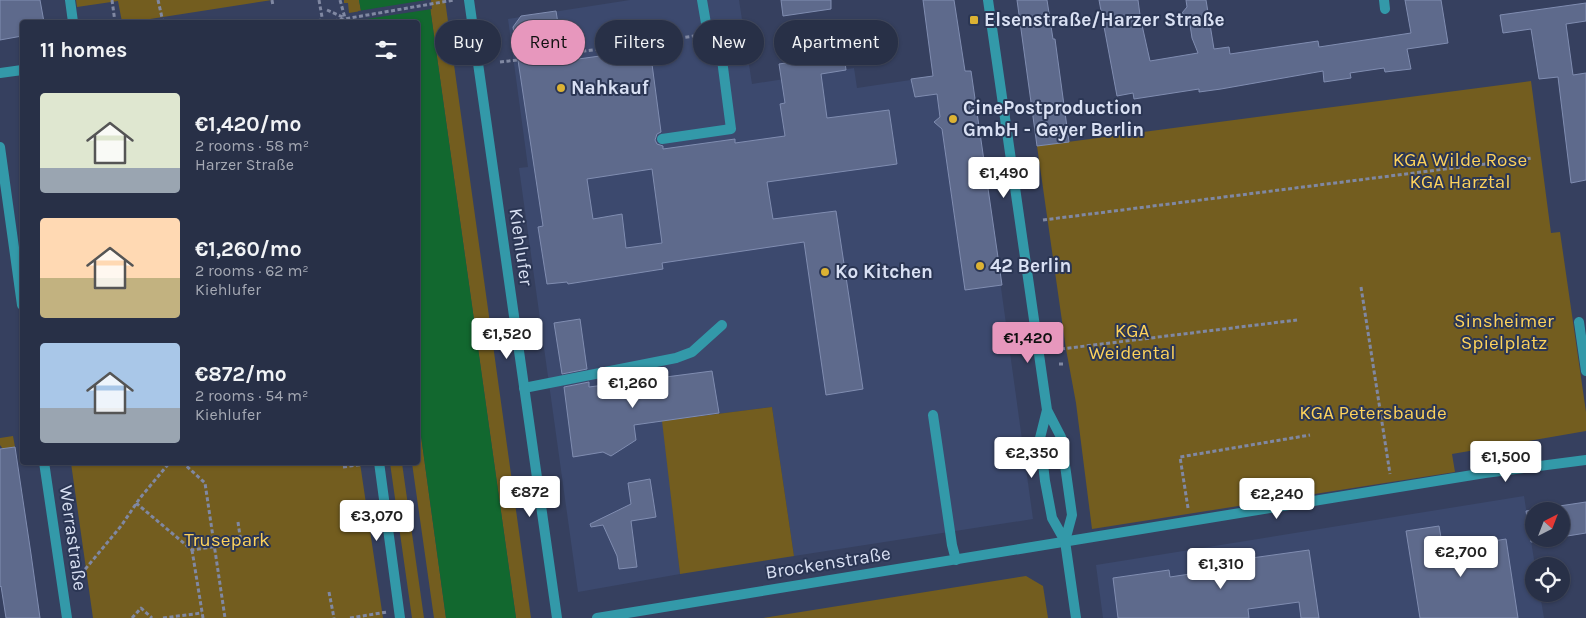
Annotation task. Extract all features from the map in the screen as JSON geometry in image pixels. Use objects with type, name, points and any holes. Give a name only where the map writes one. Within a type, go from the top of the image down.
[{"type":"street","points":[[70,0],[74,20]]},
{"type":"street","name":"Kiehlufer","points":[[469,0],[556,618]]},
{"type":"street","points":[[702,0],[706,20]]},
{"type":"street","points":[[988,0],[1047,410],[1061,437],[1071,506],[1072,515],[1065,541]]},
{"type":"street","points":[[662,139],[731,129],[723,65]]},
{"type":"street","points":[[0,72],[20,70]]},
{"type":"street","points":[[0,147],[20,291]]},
{"type":"street","points":[[1579,322],[1586,370]]},
{"type":"street","points":[[524,388],[676,358],[692,352],[722,325]]},
{"type":"street","points":[[1047,410],[1040,438],[1045,482],[1052,518],[1065,541],[1076,618]]},
{"type":"street","points":[[933,415],[952,545],[956,560]]},
{"type":"street","name":"Brockenstraße","points":[[597,618],[1485,473],[1586,460]]},
{"type":"street","name":"Werrastraße","points":[[44,465],[67,618]]},
{"type":"street","points":[[379,465],[400,618]]},
{"type":"path","points":[[112,0],[115,20]]},
{"type":"path","points":[[158,0],[163,20]]},
{"type":"path","points":[[272,0],[272,6]]},
{"type":"path","points":[[320,0],[321,20]]},
{"type":"path","points":[[340,0],[345,18]]},
{"type":"path","points":[[336,20],[456,0]]},
{"type":"path","points":[[327,10],[345,18]]},
{"type":"path","points":[[585,51],[693,36]]},
{"type":"path","points":[[1043,220],[1532,158]]},
{"type":"path","points":[[1361,287],[1392,489]]},
{"type":"path","points":[[1061,349],[1297,320]]},
{"type":"path","points":[[1190,521],[1180,457],[1310,435]]},
{"type":"path","points":[[82,573],[168,465]]},
{"type":"path","points":[[185,465],[205,483],[226,618]]},
{"type":"path","points":[[344,467],[358,465]]},
{"type":"path","points":[[136,503],[192,550],[203,618]]},
{"type":"path","points":[[238,522],[241,543]]},
{"type":"path","points":[[192,550],[246,542]]},
{"type":"path","points":[[329,592],[334,618]]},
{"type":"path","points":[[132,618],[141,608],[152,618]]},
{"type":"path","points":[[350,618],[387,612]]},
{"type":"path","points":[[163,618],[202,613]]},
{"type":"shaded area","points":[[359,0],[429,0],[435,43],[435,65],[438,65],[516,618],[446,618],[420,429],[420,20],[363,20]]},
{"type":"shaded area","points":[[630,0],[739,0],[742,20],[693,20],[693,65],[749,65],[752,84],[854,68],[857,88],[971,71],[1033,519],[794,556],[772,407],[663,421],[680,574],[578,592],[519,168],[528,167],[514,65],[585,65],[585,20],[511,20],[511,41],[508,19]]},
{"type":"shaded area","points":[[1524,496],[1525,548],[1532,548],[1534,557],[1525,557],[1525,602],[1541,602],[1544,618],[1103,618],[1096,565]]},
{"type":"green space","points":[[76,0],[272,0],[144,20],[122,20],[118,1],[77,7]]},
{"type":"green space","points":[[344,0],[359,0],[361,11],[349,13],[348,3],[344,3]]},
{"type":"green space","points":[[429,0],[445,0],[448,20],[435,20],[435,43]]},
{"type":"green space","points":[[438,65],[454,65],[531,618],[516,618]]},
{"type":"green space","points":[[1531,81],[1551,233],[1560,232],[1586,412],[1586,431],[1452,454],[1455,472],[1092,529],[1076,403],[1066,349],[1037,146]]},
{"type":"green space","points":[[772,407],[794,556],[680,574],[662,421]]},
{"type":"green space","points":[[420,429],[446,618],[434,618],[412,465],[420,465]]},
{"type":"green space","points":[[13,436],[15,447],[3,449],[0,445],[0,438]]},
{"type":"green space","name":"Trusepark","points":[[71,465],[360,465],[383,618],[93,618]]},
{"type":"green space","points":[[390,465],[402,465],[424,618],[412,618]]},
{"type":"green space","points":[[1026,576],[1043,586],[1048,618],[763,618]]},
{"type":"pier","points":[[431,0],[432,9],[360,20],[358,11]]},
{"type":"building","points":[[0,0],[40,0],[44,20],[20,20],[20,36],[0,40]]},
{"type":"building","points":[[781,0],[831,0],[831,9],[783,16]]},
{"type":"building","points":[[923,0],[954,0],[965,71],[971,71],[1002,285],[965,290],[942,129],[934,122],[940,117],[937,94],[915,97],[911,79],[933,76]]},
{"type":"building","points":[[1017,0],[1047,0],[1053,39],[1055,39],[1069,142],[1037,146]]},
{"type":"building","points":[[1099,0],[1138,0],[1140,15],[1148,20],[1142,25],[1150,61],[1198,53],[1192,38],[1189,18],[1182,13],[1187,7],[1186,0],[1206,0],[1214,49],[1229,47],[1230,54],[1318,41],[1319,47],[1411,33],[1405,0],[1441,0],[1448,43],[1407,49],[1411,69],[1385,72],[1384,68],[1350,73],[1351,78],[1324,82],[1323,71],[1221,89],[1199,92],[1199,89],[1134,99],[1133,93],[1117,96]]},
{"type":"building","points":[[1586,3],[1586,21],[1566,24],[1573,75],[1586,73],[1586,180],[1571,183],[1558,77],[1539,79],[1531,29],[1503,33],[1500,15]]},
{"type":"building","points":[[556,11],[557,20],[518,20],[521,16]]},
{"type":"building","points":[[595,57],[595,65],[652,65],[661,132],[657,134],[655,140],[657,144],[663,146],[663,149],[735,139],[735,143],[785,136],[780,104],[785,103],[779,65],[845,65],[846,70],[821,74],[827,118],[889,110],[897,164],[767,182],[773,219],[836,211],[863,389],[826,395],[804,242],[662,263],[663,269],[568,284],[567,282],[547,284],[538,227],[543,226],[519,65],[585,65],[585,58]],"holes":[[[652,169],[662,243],[626,248],[622,214],[593,219],[587,179]]]},
{"type":"building","points":[[580,319],[587,369],[562,374],[554,323]]},
{"type":"building","points":[[712,371],[719,413],[634,425],[636,440],[611,456],[603,452],[573,457],[564,387],[589,382],[589,387]]},
{"type":"building","points":[[15,447],[40,618],[6,618],[0,587],[0,449]]},
{"type":"building","points":[[650,479],[656,517],[631,521],[637,567],[619,569],[617,556],[603,525],[591,527],[590,524],[631,504],[628,483]]},
{"type":"building","points":[[1586,502],[1586,533],[1570,536],[1570,504]]},
{"type":"building","points":[[1439,526],[1443,549],[1506,539],[1518,618],[1420,618],[1406,531]]},
{"type":"building","points":[[1309,550],[1319,618],[1301,618],[1299,602],[1248,609],[1249,618],[1118,618],[1113,578],[1169,570],[1170,577],[1223,569],[1223,562]]},
{"type":"place","name":"Elsenstraße/Harzer Straße","points":[[974,20]]},
{"type":"place","name":"Nahkauf","points":[[561,88]]},
{"type":"place","name":"CinePostproduction GmbH - Geyer Berlin","points":[[953,119]]},
{"type":"place","name":"42 Berlin","points":[[980,266]]},
{"type":"place","name":"Ko Kitchen","points":[[825,272]]},
{"type":"park label","name":"KGA Wilde Rose KGA Harztal","points":[[1460,171]]},
{"type":"park label","name":"Sinsheimer Spielplatz","points":[[1504,332]]},
{"type":"park label","name":"KGA Weidental","points":[[1132,342]]},
{"type":"park label","name":"KGA Petersbaude","points":[[1373,413]]}]
